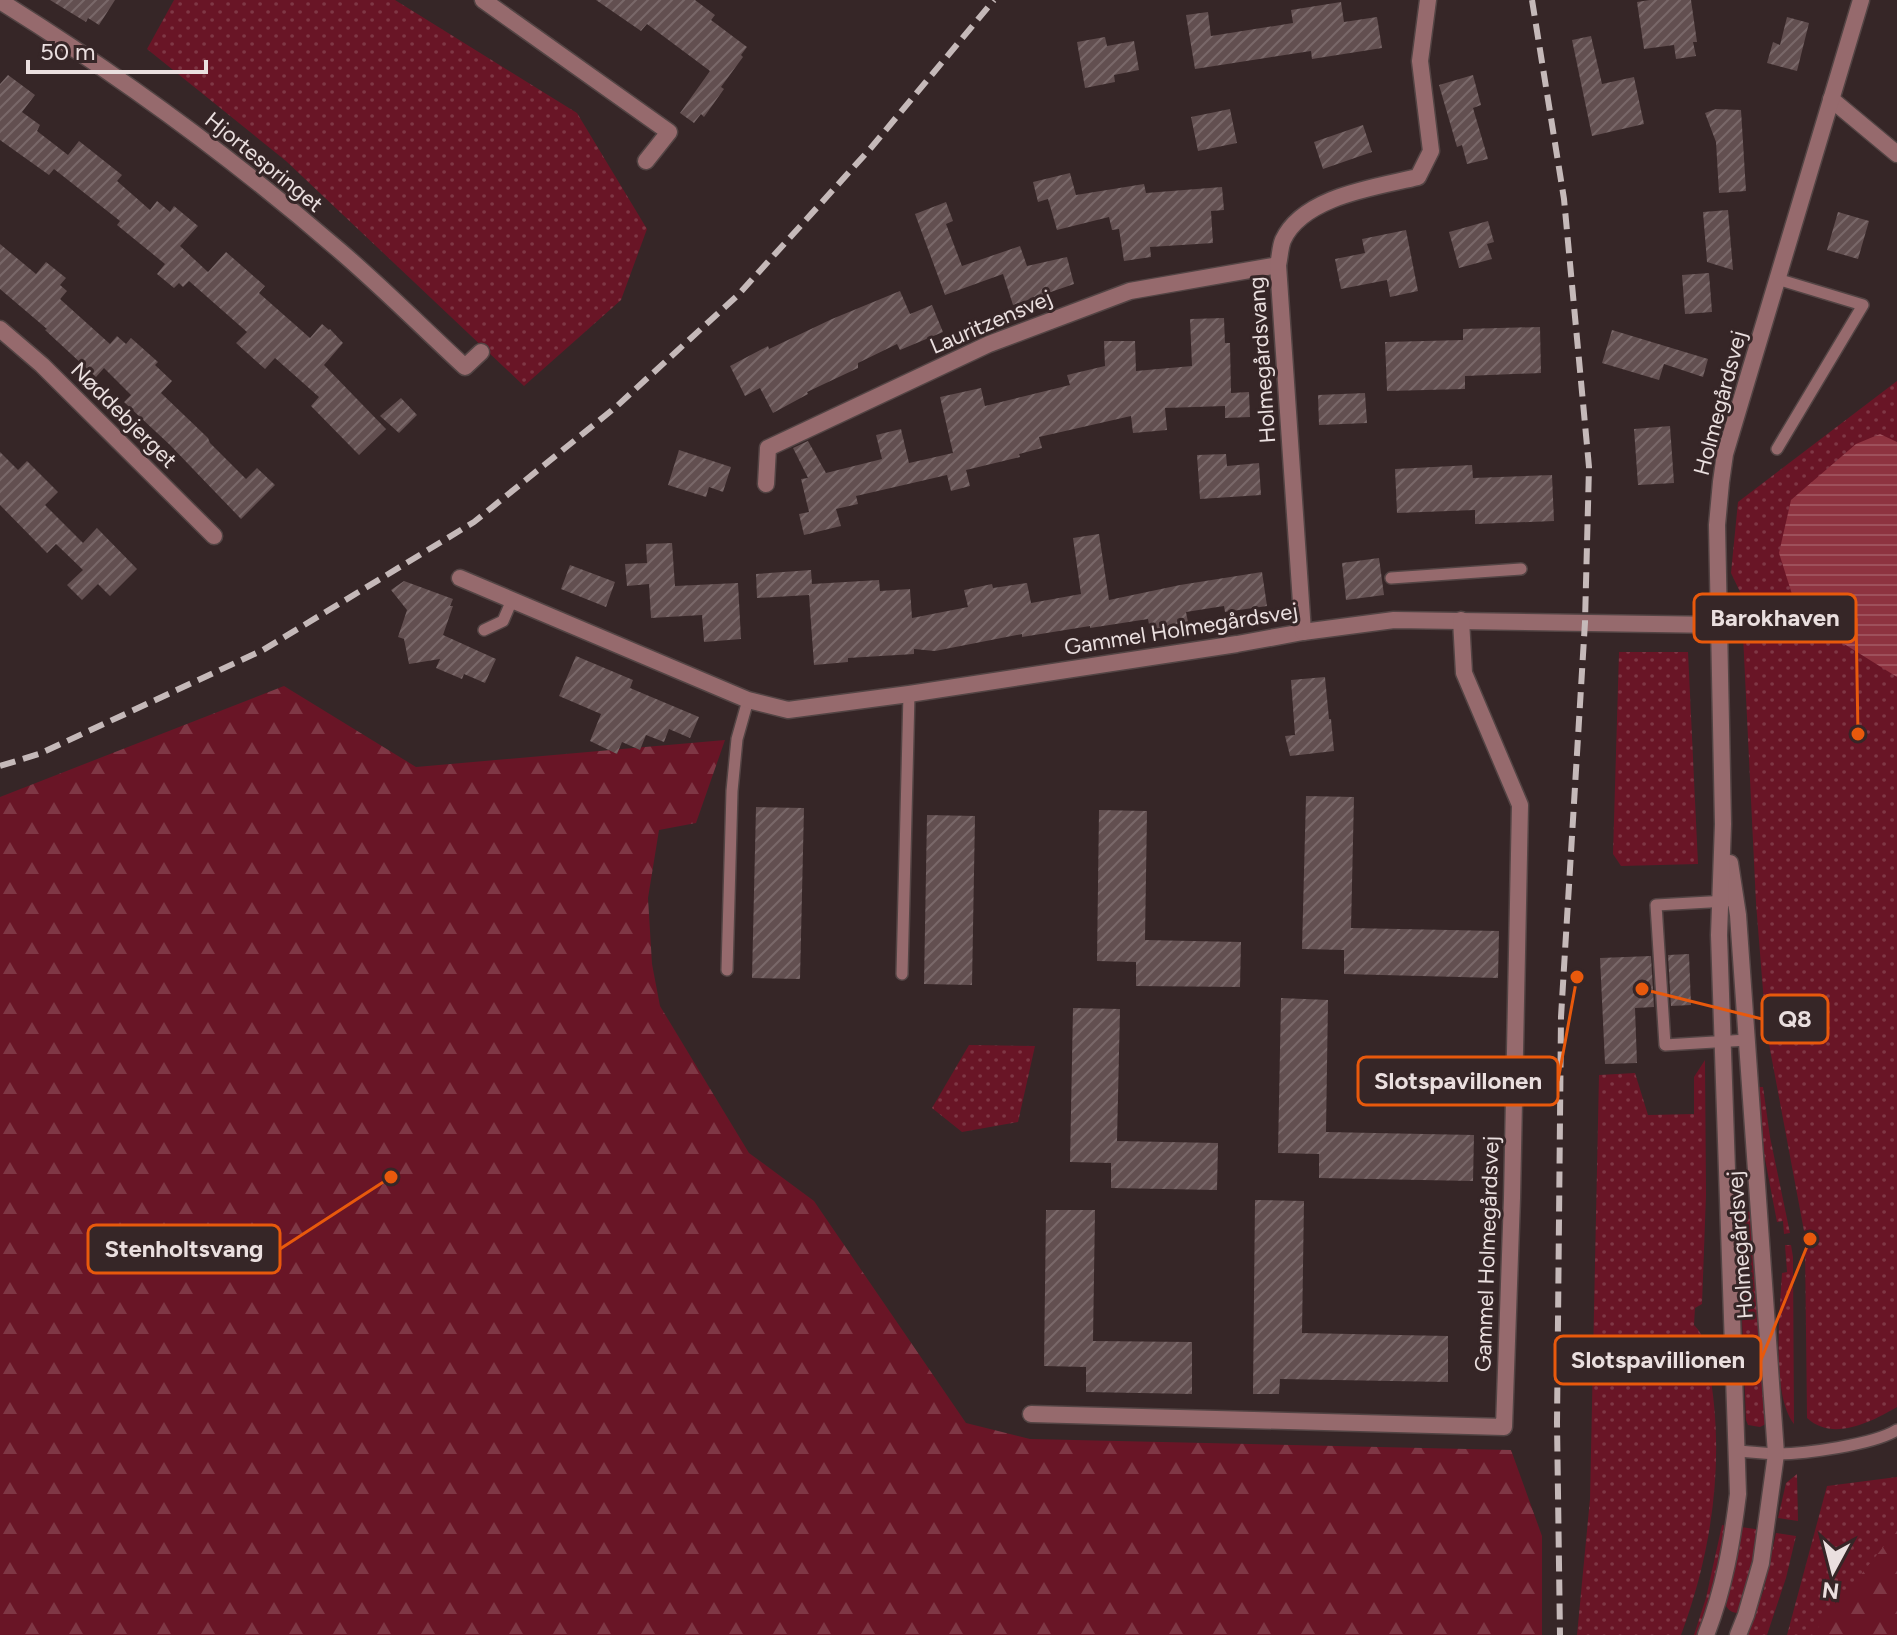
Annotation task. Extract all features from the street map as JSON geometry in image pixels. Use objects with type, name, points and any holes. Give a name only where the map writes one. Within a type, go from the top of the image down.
[{"type":"street","points":[[483,0],[669,132],[646,161]]},
{"type":"street","name":"Holmegårdsvang","points":[[1303,632],[1278,265],[1283,240],[1298,219],[1327,201],[1418,177],[1431,151],[1420,61],[1428,0]]},
{"type":"street","name":"Holmegårdsvej","points":[[1738,1635],[1761,1563],[1776,1454],[1747,1040],[1728,901],[1723,824],[1717,525],[1725,454],[1861,0]]},
{"type":"street","name":"Hjortespringet","points":[[0,1],[67,43],[206,143],[339,251],[465,367],[481,352]]},
{"type":"street","points":[[1831,99],[1897,154]]},
{"type":"street","name":"Lauritzensvej","points":[[766,484],[768,448],[989,344],[1130,291],[1278,265]]},
{"type":"street","name":"Nøddebjerget","points":[[0,329],[42,365],[214,536]]},
{"type":"street","name":"Gammel Holmegårdsvej","points":[[460,578],[748,700],[788,710],[1394,620],[1719,625]]},
{"type":"street","name":"Gammel Holmegårdsvej","points":[[1031,1414],[1504,1427],[1520,805],[1464,673],[1461,620]]},
{"type":"street","name":"Holmegårdsvej","points":[[1706,1635],[1725,1575],[1738,1494],[1719,935],[1728,901]]},
{"type":"lane","points":[[1777,279],[1863,305],[1777,449]]},
{"type":"lane","points":[[1391,578],[1521,569]]},
{"type":"lane","points":[[484,630],[503,621],[512,600]]},
{"type":"lane","points":[[902,974],[909,694]]},
{"type":"lane","points":[[727,970],[732,791],[737,739],[748,700]]},
{"type":"lane","points":[[1728,901],[1656,905],[1665,1045],[1747,1040]]},
{"type":"lane","points":[[1738,1451],[1776,1454],[1857,1444],[1897,1430]]},
{"type":"green space","points":[[174,0],[395,0],[577,113],[647,229],[621,300],[524,386],[286,161],[147,49]]},
{"type":"green space","points":[[1897,381],[1897,1407],[1852,1427],[1828,1429],[1807,1418],[1805,1244],[1811,1243],[1811,1232],[1804,1231],[1766,1028],[1756,903],[1741,594],[1731,573],[1738,502]]},
{"type":"green space","points":[[1619,652],[1688,652],[1698,864],[1621,866],[1613,854]]},
{"type":"green space","points":[[284,686],[416,767],[725,740],[696,823],[659,830],[648,898],[652,964],[660,1006],[749,1153],[814,1201],[966,1423],[1030,1439],[1511,1450],[1542,1536],[1542,1635],[0,1635],[0,797]]},
{"type":"green space","points":[[969,1045],[1035,1046],[1018,1122],[962,1132],[932,1108]]},
{"type":"green space","points":[[1705,1060],[1706,1195],[1702,1304],[1695,1308],[1694,1325],[1704,1343],[1713,1398],[1716,1466],[1701,1569],[1681,1635],[1577,1635],[1590,1499],[1599,1075],[1635,1073],[1648,1115],[1694,1114],[1694,1077]]},
{"type":"green space","points":[[1759,1087],[1763,1087],[1790,1233],[1784,1234],[1783,1221],[1777,1222],[1764,1154]]},
{"type":"green space","points":[[1745,1211],[1751,1212],[1768,1423],[1760,1427],[1748,1425],[1746,1420],[1738,1219]]},
{"type":"green space","points":[[1785,1245],[1791,1245],[1793,1257],[1794,1424],[1782,1394],[1780,1373],[1782,1273],[1787,1272]]},
{"type":"green space","points":[[1797,1474],[1798,1521],[1778,1518],[1786,1483]]},
{"type":"green space","points":[[1897,1477],[1897,1635],[1787,1635],[1827,1486]]},
{"type":"green space","points":[[1722,1525],[1728,1526],[1721,1566],[1701,1635],[1694,1635],[1706,1598]]},
{"type":"green space","points":[[1741,1527],[1762,1530],[1738,1613],[1726,1606]]},
{"type":"green space","points":[[1897,1530],[1897,1635],[1812,1635]]},
{"type":"green space","points":[[1776,1533],[1796,1536],[1786,1578],[1767,1635],[1748,1635],[1764,1589]]},
{"type":"shaded area","points":[[1880,434],[1897,442],[1897,677],[1797,610],[1779,553],[1791,500],[1856,444]]},
{"type":"building","points":[[50,0],[115,0],[99,25],[88,18],[86,22]]},
{"type":"building","points":[[596,0],[695,0],[715,15],[711,20],[747,47],[704,117],[701,114],[694,123],[680,113],[710,71],[647,24],[641,31]]},
{"type":"building","points":[[1691,0],[1696,56],[1676,59],[1674,45],[1644,49],[1637,2]]},
{"type":"building","points":[[1341,2],[1344,22],[1377,17],[1382,48],[1312,59],[1311,51],[1195,69],[1186,15],[1208,12],[1211,36],[1293,23],[1291,10]]},
{"type":"building","points":[[1787,17],[1809,23],[1797,71],[1767,63],[1773,42],[1780,45]]},
{"type":"building","points":[[1591,36],[1602,84],[1634,77],[1644,124],[1592,136],[1572,40]]},
{"type":"building","points":[[1105,37],[1107,46],[1134,41],[1139,70],[1114,75],[1115,82],[1085,88],[1077,42]]},
{"type":"building","points":[[8,75],[35,95],[22,112],[40,125],[37,131],[68,155],[79,141],[122,175],[117,181],[150,210],[157,201],[170,212],[174,206],[198,226],[180,246],[208,272],[226,252],[265,286],[259,293],[310,338],[322,324],[330,329],[343,343],[324,365],[386,429],[359,455],[311,406],[319,397],[275,358],[265,369],[236,343],[247,332],[189,281],[183,287],[179,283],[174,288],[157,274],[165,264],[117,225],[120,221],[54,169],[49,175],[0,140],[0,84]]},
{"type":"building","points":[[1473,75],[1481,105],[1473,108],[1488,159],[1467,164],[1462,145],[1457,147],[1439,85]]},
{"type":"building","points":[[1230,109],[1237,143],[1198,151],[1191,117]]},
{"type":"building","points":[[1716,109],[1741,110],[1746,191],[1719,193],[1716,142],[1705,113]]},
{"type":"building","points":[[1363,125],[1372,152],[1323,169],[1314,142]]},
{"type":"building","points":[[1070,173],[1076,195],[1144,184],[1146,193],[1222,187],[1224,210],[1211,211],[1213,243],[1150,247],[1151,257],[1124,261],[1119,229],[1112,230],[1109,217],[1057,230],[1048,199],[1038,202],[1033,182]]},
{"type":"building","points":[[946,202],[953,221],[946,224],[962,266],[1020,246],[1027,266],[1067,257],[1074,284],[1013,305],[1003,274],[945,295],[915,214]]},
{"type":"building","points":[[1728,210],[1733,270],[1707,262],[1703,212]]},
{"type":"building","points":[[1838,212],[1869,221],[1858,259],[1827,250]]},
{"type":"building","points":[[1488,221],[1494,242],[1487,244],[1492,259],[1459,268],[1449,232]]},
{"type":"building","points":[[1406,230],[1418,291],[1390,297],[1387,280],[1341,289],[1335,259],[1365,253],[1362,239]]},
{"type":"building","points":[[0,244],[36,274],[46,262],[66,278],[60,285],[67,291],[60,299],[110,344],[117,336],[126,344],[131,338],[158,362],[155,365],[172,381],[161,393],[246,479],[257,468],[275,485],[241,519],[124,402],[131,395],[104,368],[96,377],[0,289]]},
{"type":"building","points":[[1709,273],[1712,312],[1685,314],[1682,275]]},
{"type":"building","points":[[900,291],[910,314],[932,305],[943,332],[900,350],[897,344],[773,413],[760,388],[745,396],[730,366],[768,346],[769,349]]},
{"type":"building","points":[[1224,318],[1225,343],[1230,343],[1231,393],[1249,392],[1250,417],[1225,418],[1225,406],[1165,408],[1167,430],[1133,433],[1131,416],[1039,437],[1042,448],[1019,454],[1020,457],[966,470],[970,486],[951,491],[947,475],[856,496],[858,504],[836,509],[841,526],[804,535],[799,514],[809,512],[801,479],[808,478],[793,448],[808,441],[826,473],[882,459],[876,435],[901,429],[909,463],[953,453],[940,397],[981,388],[985,406],[1070,385],[1067,375],[1105,366],[1104,341],[1135,341],[1136,371],[1192,366],[1190,319]]},
{"type":"building","points":[[1540,327],[1541,373],[1465,376],[1465,389],[1387,391],[1385,342],[1463,340],[1463,329]]},
{"type":"building","points":[[1612,330],[1708,359],[1703,377],[1664,364],[1659,380],[1602,363]]},
{"type":"building","points":[[1365,393],[1367,423],[1319,425],[1318,395]]},
{"type":"building","points":[[401,398],[417,415],[399,433],[380,416]]},
{"type":"building","points":[[1670,426],[1674,483],[1638,485],[1634,429]]},
{"type":"building","points":[[679,450],[731,467],[723,492],[709,487],[706,497],[668,485]]},
{"type":"building","points":[[0,452],[18,470],[27,461],[58,492],[45,505],[83,543],[97,528],[137,569],[110,596],[98,584],[82,600],[67,585],[83,570],[56,544],[47,553],[0,505]]},
{"type":"building","points":[[1226,454],[1227,466],[1259,463],[1261,495],[1200,499],[1197,455]]},
{"type":"building","points":[[1472,465],[1473,478],[1552,475],[1554,521],[1475,524],[1475,510],[1397,513],[1395,469]]},
{"type":"building","points":[[1099,534],[1109,600],[1262,572],[1267,606],[1225,612],[1224,606],[1186,612],[1188,622],[1150,630],[1148,619],[1022,637],[1022,634],[935,651],[914,649],[914,654],[848,658],[848,662],[814,665],[809,595],[757,598],[756,574],[811,570],[812,584],[879,580],[880,591],[910,589],[912,618],[968,607],[964,590],[992,584],[993,588],[1027,583],[1031,603],[1081,594],[1073,538]]},
{"type":"building","points":[[672,543],[675,586],[738,583],[741,639],[704,642],[702,615],[651,618],[649,584],[627,586],[625,564],[647,563],[646,544]]},
{"type":"building","points":[[1379,558],[1384,595],[1346,600],[1342,563]]},
{"type":"building","points":[[570,565],[615,582],[606,607],[561,589]]},
{"type":"building","points":[[404,581],[453,599],[443,635],[496,659],[485,683],[464,674],[462,679],[436,668],[440,659],[409,664],[404,639],[398,637],[407,610],[391,590]]},
{"type":"building","points":[[576,656],[633,680],[630,688],[699,717],[690,738],[669,729],[664,742],[646,735],[640,750],[622,742],[617,754],[590,741],[601,714],[559,696]]},
{"type":"building","points":[[1325,677],[1334,751],[1290,756],[1285,736],[1295,735],[1291,680]]},
{"type":"building","points":[[1306,796],[1354,797],[1351,928],[1499,931],[1498,978],[1344,974],[1344,950],[1302,949]]},
{"type":"building","points":[[756,807],[804,808],[800,979],[752,978]]},
{"type":"building","points":[[1099,810],[1147,811],[1145,940],[1241,942],[1240,987],[1136,986],[1136,962],[1097,961]]},
{"type":"building","points":[[927,815],[975,816],[972,985],[924,984]]},
{"type":"building","points":[[1689,954],[1691,1005],[1671,1006],[1668,955]]},
{"type":"building","points":[[1651,956],[1654,1007],[1635,1008],[1637,1063],[1605,1064],[1600,958]]},
{"type":"building","points":[[1281,998],[1328,1000],[1326,1132],[1474,1135],[1473,1181],[1319,1178],[1319,1154],[1278,1153]]},
{"type":"building","points":[[1073,1008],[1120,1009],[1117,1141],[1218,1143],[1217,1190],[1111,1188],[1111,1163],[1070,1162]]},
{"type":"building","points":[[1255,1200],[1304,1201],[1302,1333],[1448,1336],[1448,1382],[1280,1379],[1279,1394],[1253,1394]]},
{"type":"building","points":[[1046,1210],[1095,1210],[1093,1341],[1192,1342],[1192,1394],[1086,1392],[1086,1367],[1044,1366]]},
{"type":"railway","points":[[0,766],[39,754],[263,650],[474,522],[617,406],[738,295],[870,149],[994,0]]},
{"type":"railway","points":[[1532,0],[1564,199],[1589,467],[1585,622],[1561,1017],[1557,1423],[1560,1635]]},
{"type":"place","name":"Barokhaven","points":[[1858,734]]},
{"type":"place","name":"Slotspavillonen","points":[[1577,977]]},
{"type":"place","name":"Q8","points":[[1642,989]]},
{"type":"place","name":"Stenholtsvang","points":[[391,1177]]},
{"type":"place","name":"Slotspavillionen","points":[[1810,1239]]}]
